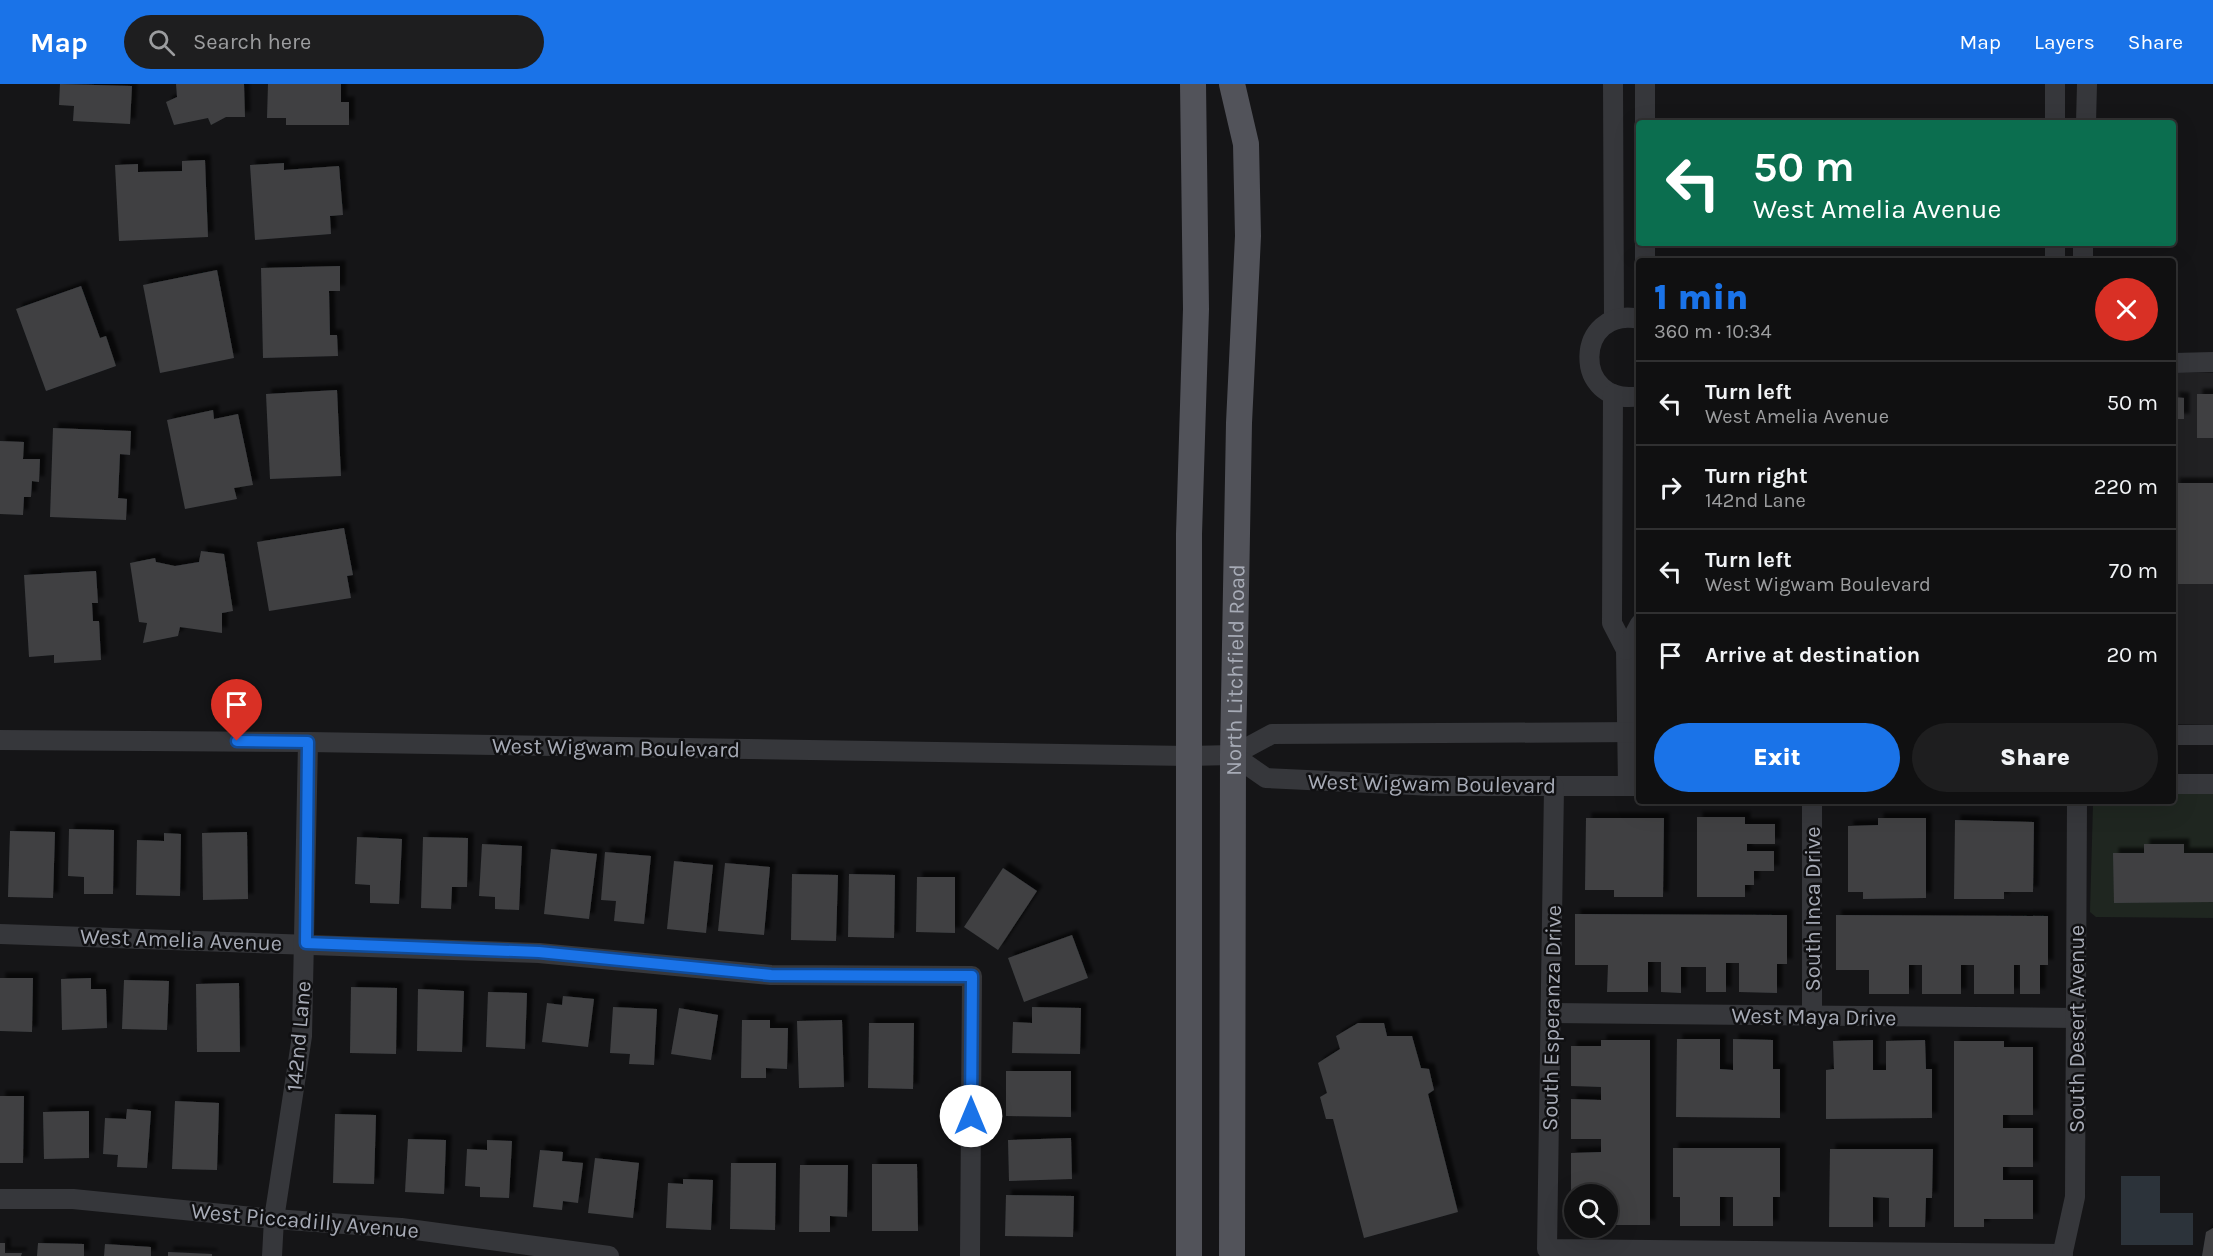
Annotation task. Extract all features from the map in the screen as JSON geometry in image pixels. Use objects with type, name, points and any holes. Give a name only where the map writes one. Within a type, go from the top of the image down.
[{"type":"main road","name":"North Litchfield Road","points":[[1189,1256],[1189,534],[1196,309],[1193,84]]},
{"type":"main road","name":"North Litchfield Road","points":[[1232,84],[1246,144],[1248,224],[1239,412],[1233,755],[1232,1256]]},
{"type":"street","points":[[1613,84],[1614,320]]},
{"type":"street","points":[[1645,84],[1645,120]]},
{"type":"street","points":[[2055,84],[2055,120]]},
{"type":"street","points":[[2086,120],[2087,84]]},
{"type":"street","points":[[1636,319],[1614,320],[1599,330],[1588,356],[1593,376],[1613,394],[1636,396]]},
{"type":"street","points":[[2176,363],[2213,362]]},
{"type":"street","points":[[1613,394],[1612,623],[1626,650],[1634,732],[1634,786]]},
{"type":"street","points":[[1626,650],[1636,631]]},
{"type":"street","name":"West Wigwam Boulevard","points":[[0,740],[308,742],[1188,756],[1233,755],[1272,734],[1634,732]]},
{"type":"street","points":[[2176,735],[2213,735]]},
{"type":"street","name":"142nd Lane","points":[[272,1256],[274,1219],[302,1036],[306,943],[308,742]]},
{"type":"street","name":"West Wigwam Boulevard","points":[[1233,755],[1266,778],[1444,786],[1634,786]]},
{"type":"street","points":[[2176,784],[2213,784]]},
{"type":"street","name":"South Esperanza Drive","points":[[1554,787],[1547,1249],[2062,1255]]},
{"type":"street","name":"South Inca Drive","points":[[1812,804],[1812,1016]]},
{"type":"street","name":"South Desert Avenue","points":[[2062,1255],[2075,1197],[2077,804]]},
{"type":"street","name":"West Amelia Avenue","points":[[0,933],[539,952],[771,975],[972,976],[970,1256]]},
{"type":"street","name":"West Maya Drive","points":[[1551,1013],[2077,1018]]},
{"type":"street","name":"West Piccadilly Avenue","points":[[0,1199],[73,1198],[274,1219],[401,1228],[609,1256]]},
{"type":"shaded area","points":[[2176,373],[2213,373],[2213,725],[2176,724]]},
{"type":"shaded area","points":[[2176,792],[2213,792],[2213,918],[2096,917],[2090,912],[2093,804],[2176,804]]},
{"type":"shaded area","points":[[2121,1176],[2160,1176],[2160,1213],[2193,1213],[2193,1245],[2121,1245]]},
{"type":"building","points":[[60,84],[132,86],[130,124],[73,121],[74,106],[59,105]]},
{"type":"building","points":[[176,84],[244,84],[245,117],[226,117],[211,125],[208,118],[174,125],[166,102],[177,97]]},
{"type":"building","points":[[268,84],[341,84],[341,102],[349,102],[349,125],[286,125],[286,118],[267,118]]},
{"type":"building","points":[[205,160],[208,237],[119,241],[115,165],[138,164],[138,172],[182,171],[182,161]]},
{"type":"building","points":[[284,163],[284,170],[339,166],[343,215],[330,216],[331,234],[255,240],[250,165]]},
{"type":"building","points":[[340,266],[340,291],[329,291],[330,335],[337,335],[338,356],[263,358],[261,268]]},
{"type":"building","points":[[217,270],[234,358],[160,373],[143,285]]},
{"type":"building","points":[[81,286],[100,338],[106,336],[116,366],[46,391],[16,309]]},
{"type":"building","points":[[337,390],[341,476],[270,479],[266,394]]},
{"type":"building","points":[[2197,394],[2213,394],[2213,438],[2197,438]]},
{"type":"building","points":[[2176,397],[2184,398],[2184,419],[2176,419]]},
{"type":"building","points":[[213,410],[214,419],[238,414],[253,485],[234,488],[237,499],[185,509],[167,420]]},
{"type":"building","points":[[53,428],[131,431],[130,455],[120,454],[118,498],[127,499],[126,520],[50,517]]},
{"type":"building","points":[[0,441],[24,442],[23,459],[40,459],[39,482],[32,481],[31,497],[24,497],[23,515],[0,514]]},
{"type":"building","points":[[2176,483],[2213,483],[2213,584],[2176,584]]},
{"type":"building","points":[[344,528],[353,575],[347,576],[351,598],[269,611],[257,542]]},
{"type":"building","points":[[201,551],[224,554],[233,611],[222,613],[222,633],[180,627],[178,636],[143,643],[147,623],[139,622],[130,563],[155,558],[156,562],[175,566],[199,562]]},
{"type":"building","points":[[96,571],[98,603],[92,603],[93,621],[99,621],[101,660],[54,663],[54,655],[29,657],[24,575]]},
{"type":"building","points":[[1697,817],[1745,817],[1745,824],[1775,824],[1775,844],[1747,844],[1747,851],[1774,851],[1774,871],[1754,871],[1754,885],[1745,885],[1745,897],[1697,897]]},
{"type":"building","points":[[1586,818],[1664,818],[1663,897],[1614,897],[1614,890],[1585,890]]},
{"type":"building","points":[[1878,818],[1926,818],[1926,898],[1863,899],[1863,892],[1848,892],[1848,826],[1878,825]]},
{"type":"building","points":[[1955,820],[2034,822],[2033,892],[2004,892],[2004,899],[1954,899]]},
{"type":"building","points":[[69,829],[114,830],[113,894],[84,894],[84,877],[68,876]]},
{"type":"building","points":[[10,831],[55,832],[53,898],[8,897]]},
{"type":"building","points":[[247,832],[248,899],[203,900],[202,833]]},
{"type":"building","points":[[164,833],[181,834],[180,896],[136,895],[137,840],[164,841]]},
{"type":"building","points":[[357,837],[402,839],[399,904],[370,903],[370,885],[355,884]]},
{"type":"building","points":[[423,837],[468,838],[467,887],[452,887],[451,909],[421,908]]},
{"type":"building","points":[[482,844],[522,846],[519,910],[495,909],[495,897],[479,896]]},
{"type":"building","points":[[2144,844],[2184,844],[2184,853],[2213,853],[2213,902],[2114,903],[2113,853],[2144,853]]},
{"type":"building","points":[[551,849],[597,854],[589,919],[544,914]]},
{"type":"building","points":[[605,852],[651,856],[644,924],[614,921],[616,901],[601,900]]},
{"type":"building","points":[[674,861],[713,865],[706,933],[667,929]]},
{"type":"building","points":[[725,863],[770,867],[764,935],[718,931]]},
{"type":"building","points":[[1003,868],[1037,891],[998,950],[964,927]]},
{"type":"building","points":[[792,874],[838,875],[836,941],[791,940]]},
{"type":"building","points":[[849,874],[895,875],[894,938],[848,937]]},
{"type":"building","points":[[917,877],[955,877],[955,933],[916,932]]},
{"type":"building","points":[[1575,914],[1787,915],[1787,964],[1777,964],[1777,993],[1739,992],[1739,963],[1726,963],[1726,992],[1706,992],[1706,967],[1681,967],[1681,993],[1661,992],[1661,962],[1648,962],[1648,992],[1607,992],[1608,965],[1575,965]]},
{"type":"building","points":[[1836,915],[2048,916],[2048,965],[2040,965],[2040,994],[2020,994],[2020,965],[2014,965],[2014,994],[1974,994],[1974,965],[1961,965],[1961,994],[1922,994],[1922,965],[1909,965],[1909,994],[1869,994],[1869,970],[1836,970]]},
{"type":"building","points":[[1072,935],[1088,978],[1024,1002],[1008,958]]},
{"type":"building","points":[[0,978],[33,978],[32,1032],[0,1031]]},
{"type":"building","points":[[91,978],[91,989],[106,989],[107,1028],[62,1030],[61,979]]},
{"type":"building","points":[[124,980],[169,981],[167,1030],[122,1029]]},
{"type":"building","points":[[239,983],[240,1052],[197,1052],[196,984]]},
{"type":"building","points":[[351,987],[397,988],[396,1054],[350,1053]]},
{"type":"building","points":[[418,989],[464,991],[462,1052],[417,1051]]},
{"type":"building","points":[[488,992],[527,993],[525,1049],[486,1047]]},
{"type":"building","points":[[563,996],[594,999],[588,1047],[542,1042],[547,1003],[562,1005]]},
{"type":"building","points":[[613,1007],[657,1009],[654,1065],[629,1064],[630,1054],[610,1053]]},
{"type":"building","points":[[1032,1007],[1081,1008],[1080,1054],[1012,1053],[1013,1022],[1032,1023]]},
{"type":"building","points":[[679,1008],[718,1015],[711,1060],[671,1054]]},
{"type":"building","points":[[742,1020],[770,1020],[770,1028],[788,1028],[787,1069],[766,1068],[766,1078],[741,1078]]},
{"type":"building","points":[[842,1020],[844,1087],[799,1088],[797,1021]]},
{"type":"building","points":[[869,1023],[914,1023],[913,1089],[868,1088]]},
{"type":"building","points":[[1358,1023],[1384,1023],[1387,1036],[1412,1036],[1421,1068],[1429,1069],[1434,1090],[1428,1094],[1458,1212],[1364,1238],[1333,1119],[1326,1119],[1320,1097],[1327,1093],[1318,1063],[1340,1049],[1336,1036]]},
{"type":"building","points":[[1677,1039],[1720,1039],[1720,1069],[1733,1070],[1733,1039],[1773,1040],[1773,1069],[1780,1069],[1780,1118],[1676,1117]]},
{"type":"building","points":[[1601,1040],[1650,1040],[1650,1225],[1618,1225],[1618,1184],[1571,1184],[1571,1153],[1601,1152],[1601,1139],[1571,1139],[1571,1099],[1601,1100],[1601,1087],[1571,1086],[1571,1046],[1601,1046]]},
{"type":"building","points":[[1873,1040],[1873,1070],[1886,1070],[1886,1041],[1925,1040],[1926,1069],[1932,1069],[1932,1118],[1826,1119],[1826,1070],[1834,1069],[1833,1041]]},
{"type":"building","points":[[1954,1041],[2004,1041],[2004,1047],[2033,1047],[2033,1115],[2003,1115],[2003,1128],[2033,1128],[2033,1167],[2003,1167],[2003,1180],[2033,1180],[2033,1219],[1984,1219],[1984,1227],[1954,1227]]},
{"type":"building","points":[[1006,1071],[1071,1071],[1071,1117],[1006,1116]]},
{"type":"building","points":[[0,1096],[24,1096],[23,1163],[0,1163]]},
{"type":"building","points":[[175,1101],[219,1103],[217,1170],[172,1169]]},
{"type":"building","points":[[127,1109],[151,1111],[147,1168],[117,1167],[118,1155],[103,1154],[105,1118],[126,1119]]},
{"type":"building","points":[[89,1111],[89,1158],[44,1159],[43,1112]]},
{"type":"building","points":[[335,1114],[376,1115],[374,1184],[333,1183]]},
{"type":"building","points":[[1071,1138],[1072,1179],[1009,1181],[1008,1140]]},
{"type":"building","points":[[408,1139],[446,1140],[444,1194],[405,1192]]},
{"type":"building","points":[[487,1140],[512,1141],[509,1198],[480,1197],[480,1187],[465,1186],[467,1149],[487,1150]]},
{"type":"building","points":[[1673,1148],[1780,1148],[1780,1197],[1773,1197],[1773,1226],[1733,1226],[1733,1197],[1720,1197],[1720,1226],[1680,1226],[1680,1197],[1673,1197]]},
{"type":"building","points":[[1830,1149],[1933,1149],[1932,1198],[1926,1198],[1925,1227],[1889,1227],[1889,1198],[1873,1197],[1873,1227],[1829,1227]]},
{"type":"building","points":[[540,1150],[563,1152],[562,1161],[583,1163],[578,1203],[563,1201],[562,1210],[533,1207]]},
{"type":"building","points":[[595,1158],[639,1163],[633,1218],[588,1213]]},
{"type":"building","points":[[731,1163],[776,1163],[775,1230],[730,1229]]},
{"type":"building","points":[[872,1164],[917,1164],[918,1231],[872,1231]]},
{"type":"building","points":[[800,1165],[848,1165],[847,1217],[830,1216],[830,1232],[799,1232]]},
{"type":"building","points":[[683,1179],[713,1180],[711,1230],[666,1228],[668,1183],[683,1184]]},
{"type":"building","points":[[1006,1195],[1074,1196],[1073,1237],[1005,1236]]},
{"type":"building","points":[[2213,1228],[2213,1256],[2202,1256],[2206,1232]]},
{"type":"building","points":[[0,1243],[5,1243],[5,1253],[22,1253],[21,1256],[0,1256]]},
{"type":"building","points":[[38,1243],[84,1244],[84,1256],[37,1256]]},
{"type":"building","points":[[105,1244],[151,1247],[151,1256],[104,1256]]},
{"type":"building","points":[[168,1252],[212,1254],[212,1256],[168,1256]]},
{"type":"route","points":[[237,741],[308,742],[306,943],[539,952],[771,975],[972,976],[971,1116]]}]
